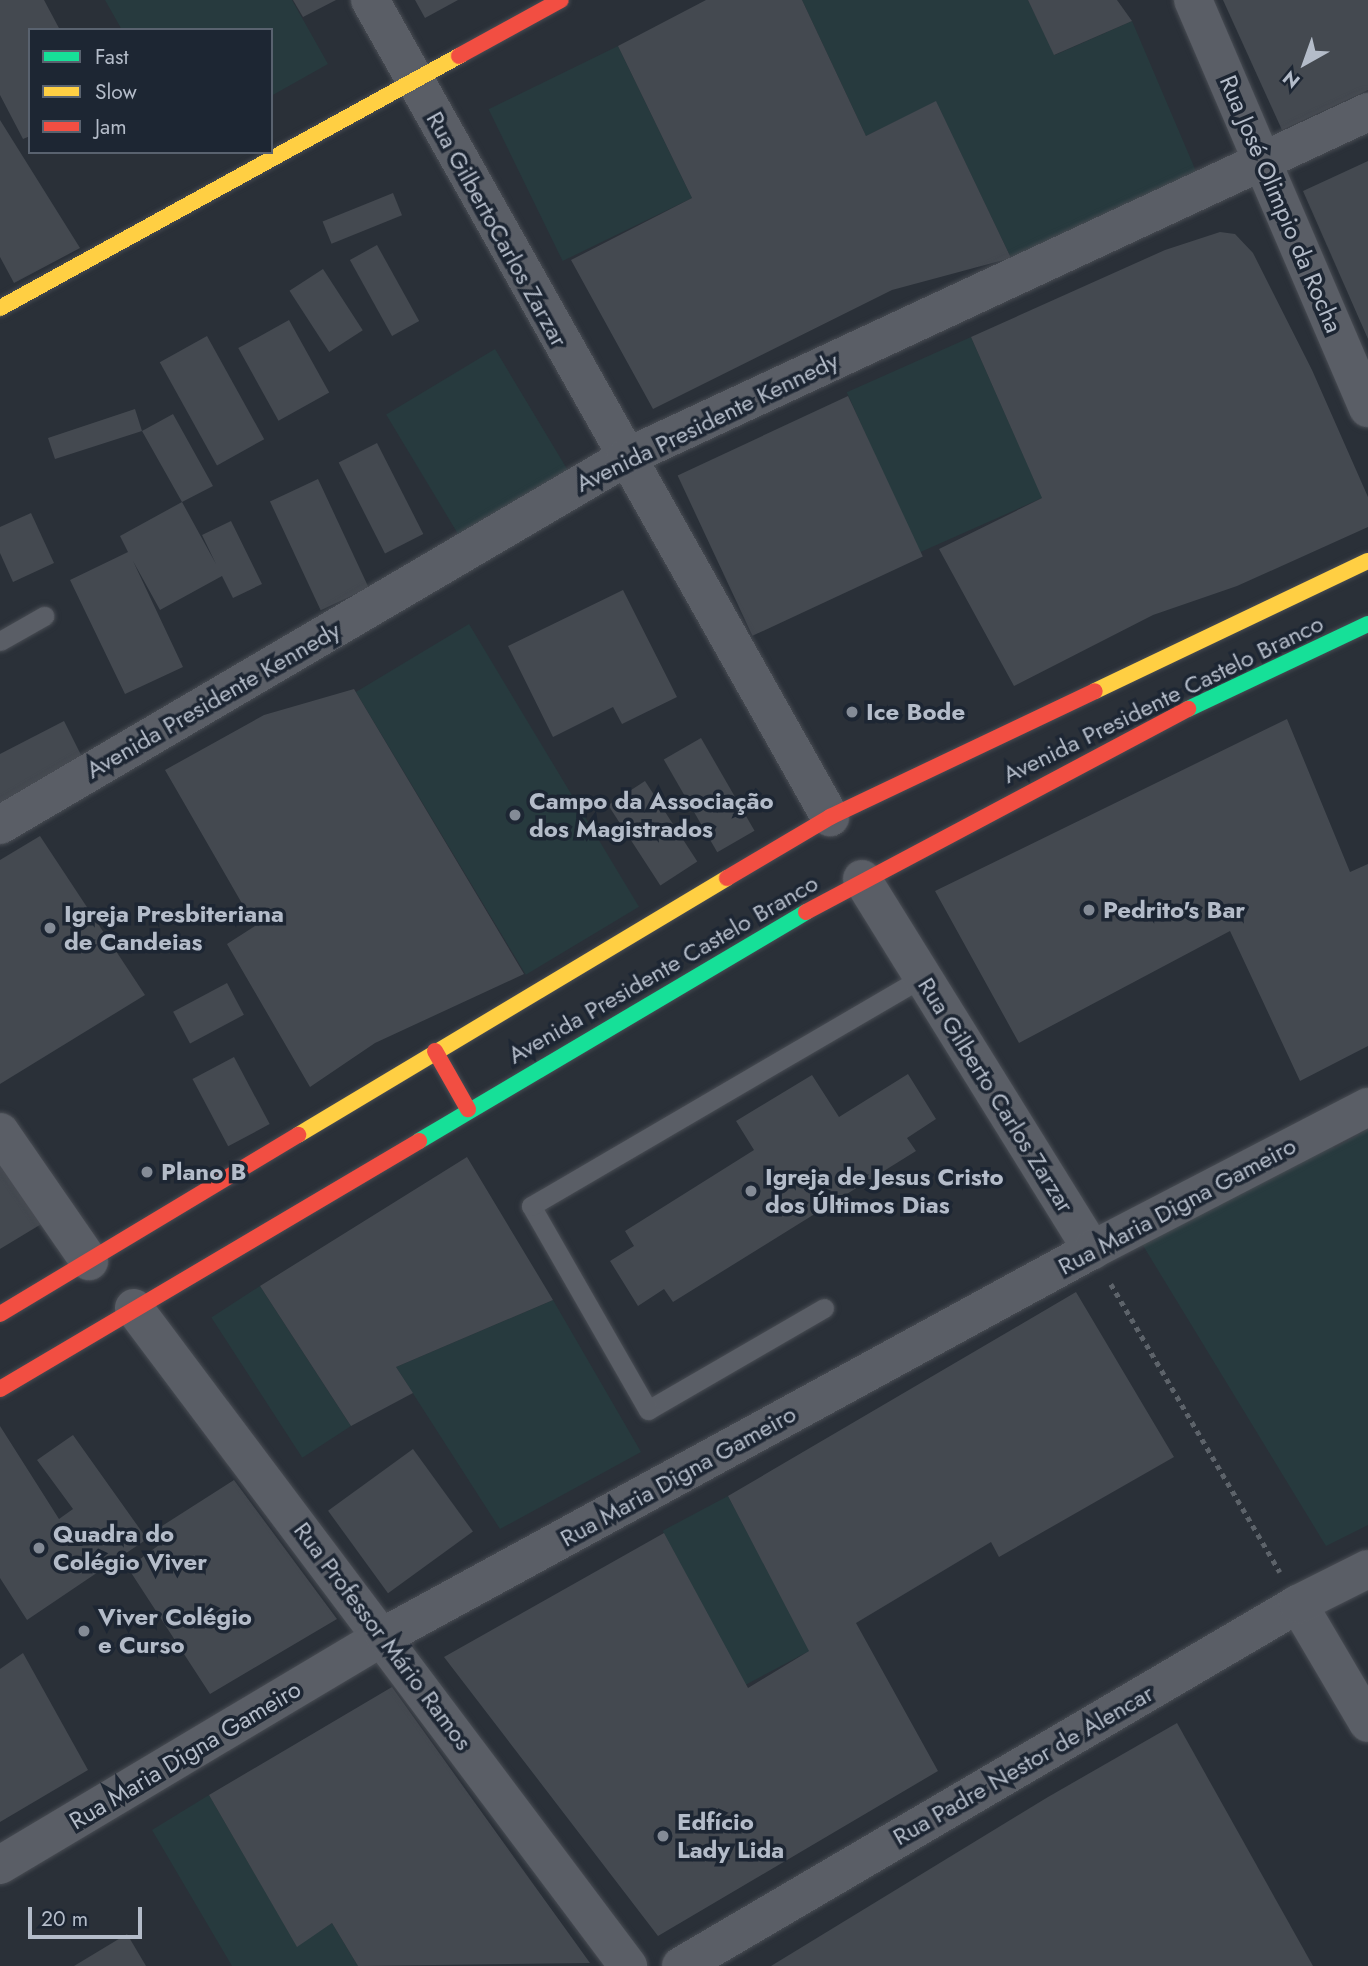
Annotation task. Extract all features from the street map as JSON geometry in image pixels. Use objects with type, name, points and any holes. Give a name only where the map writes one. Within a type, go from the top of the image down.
[{"type":"main road","points":[[0,308],[413,78],[561,0]]},
{"type":"main road","name":"Avenida Presidente Castelo Branco","points":[[0,1314],[435,1051],[830,817],[1368,561]]},
{"type":"main road","name":"Avenida Presidente Castelo Branco","points":[[0,1389],[468,1109],[862,879],[1128,738],[1368,624]]},
{"type":"main road","points":[[435,1051],[468,1109]]},
{"type":"street","name":"Rua GilbertoCarlos Zarzar","points":[[370,0],[625,458]]},
{"type":"street","name":"Rua José Olimpio da Rocha","points":[[1193,0],[1368,408]]},
{"type":"street","name":"Avenida Presidente Kennedy","points":[[0,825],[625,458],[1262,157],[1368,112]]},
{"type":"street","points":[[625,458],[830,817]]},
{"type":"street","name":"Rua Gilberto Carlos Zarzar","points":[[862,879],[1091,1250]]},
{"type":"street","name":"Rua Maria Digna Gameiro","points":[[0,1866],[384,1636],[1091,1250],[1368,1107]]},
{"type":"street","points":[[0,1132],[89,1261]]},
{"type":"street","name":"Rua Professor Mário Ramos","points":[[134,1308],[384,1636],[628,1966]]},
{"type":"street","name":"Rua Padre Nestor de Alencar","points":[[681,1966],[1298,1604],[1368,1569]]},
{"type":"street","points":[[1298,1604],[1368,1724]]},
{"type":"lane","points":[[0,641],[44,616]]},
{"type":"lane","points":[[824,1308],[648,1410],[531,1206],[923,977]]},
{"type":"path","points":[[1091,1250],[1298,1604]]},
{"type":"green space","points":[[105,0],[292,0],[328,64],[273,95],[273,28],[121,28]]},
{"type":"green space","points":[[802,0],[1028,0],[1055,55],[1132,21],[1198,176],[1011,258],[936,102],[866,136]]},
{"type":"green space","points":[[618,46],[692,198],[563,261],[489,109]]},
{"type":"green space","points":[[971,337],[1043,498],[918,553],[847,392]]},
{"type":"green space","points":[[495,349],[574,480],[465,546],[386,414]]},
{"type":"green space","points":[[469,624],[639,907],[526,975],[356,692]]},
{"type":"green space","points":[[1368,1129],[1368,1525],[1326,1546],[1136,1234],[1326,1132],[1334,1148]]},
{"type":"green space","points":[[260,1286],[351,1426],[302,1458],[211,1318]]},
{"type":"green space","points":[[553,1300],[641,1452],[500,1529],[396,1367]]},
{"type":"green space","points":[[728,1496],[810,1651],[745,1685],[663,1531]]},
{"type":"green space","points":[[209,1795],[297,1946],[332,1923],[358,1966],[232,1966],[152,1830]]},
{"type":"building","points":[[0,0],[44,0],[59,28],[28,28],[28,137],[23,139],[0,95]]},
{"type":"building","points":[[293,0],[336,0],[303,17]]},
{"type":"building","points":[[415,0],[458,0],[425,18]]},
{"type":"building","points":[[706,0],[802,0],[866,136],[936,101],[1011,258],[892,290],[653,409],[571,260],[692,198],[618,46]]},
{"type":"building","points":[[1028,0],[1117,0],[1132,21],[1054,55]]},
{"type":"building","points":[[1223,0],[1368,0],[1368,90],[1282,130]]},
{"type":"building","points":[[0,120],[80,248],[14,283],[0,257]]},
{"type":"building","points":[[1368,161],[1368,339],[1303,191]]},
{"type":"building","points":[[393,193],[402,215],[332,244],[323,221]]},
{"type":"building","points":[[1220,232],[1235,234],[1253,253],[1312,370],[1368,497],[1368,527],[1237,586],[1153,615],[1014,686],[939,549],[1042,498],[971,337],[1165,250]]},
{"type":"building","points":[[377,245],[419,321],[392,336],[350,260]]},
{"type":"building","points":[[323,269],[363,330],[329,352],[289,291]]},
{"type":"building","points":[[289,320],[329,393],[279,421],[238,348]]},
{"type":"building","points":[[207,336],[264,439],[217,465],[160,362]]},
{"type":"building","points":[[848,396],[923,556],[752,636],[678,475]]},
{"type":"building","points":[[135,409],[142,431],[55,459],[48,438]]},
{"type":"building","points":[[173,414],[213,486],[182,502],[142,431]]},
{"type":"building","points":[[377,443],[423,534],[385,553],[339,463]]},
{"type":"building","points":[[318,479],[369,588],[321,610],[270,501]]},
{"type":"building","points":[[182,502],[216,564],[202,535],[231,521],[262,584],[233,598],[222,576],[160,610],[133,561],[183,667],[125,694],[70,580],[128,552],[120,536]]},
{"type":"building","points":[[31,513],[54,563],[13,582],[0,553],[0,527]]},
{"type":"building","points":[[623,590],[677,697],[622,724],[613,707],[553,737],[508,646]]},
{"type":"building","points":[[354,689],[524,974],[375,1043],[310,1087],[227,944],[255,926],[165,770],[264,715]]},
{"type":"building","points":[[1287,719],[1350,872],[1368,864],[1368,1046],[1300,1081],[1230,931],[1019,1043],[935,891]]},
{"type":"building","points":[[64,721],[85,763],[0,806],[0,754]]},
{"type":"building","points":[[701,738],[754,831],[717,852],[664,760]]},
{"type":"building","points":[[645,781],[697,862],[660,885],[608,805]]},
{"type":"building","name":"Igreja Presbiteriana de Candeias","points":[[40,836],[145,995],[0,1084],[0,860]]},
{"type":"building","points":[[227,983],[244,1015],[190,1043],[173,1012]]},
{"type":"building","points":[[234,1057],[270,1124],[228,1146],[193,1079]]},
{"type":"building","points":[[908,1074],[936,1119],[907,1138],[916,1151],[673,1302],[664,1289],[638,1306],[610,1261],[634,1246],[625,1231],[754,1150],[736,1121],[812,1075],[839,1117]]},
{"type":"building","points":[[467,1157],[553,1300],[396,1367],[413,1393],[351,1426],[260,1286]]},
{"type":"building","points":[[0,1163],[43,1223],[0,1249]]},
{"type":"building","points":[[1076,1292],[1174,1457],[999,1557],[991,1542],[856,1623],[938,1771],[658,1936],[444,1657],[664,1533],[748,1688],[809,1651],[728,1496]]},
{"type":"building","points":[[0,1426],[59,1519],[73,1509],[37,1460],[73,1435],[147,1539],[27,1620],[0,1578]]},
{"type":"building","points":[[413,1449],[473,1532],[388,1593],[328,1511]]},
{"type":"building","points":[[234,1480],[337,1619],[210,1694],[128,1568],[159,1545],[151,1533]]},
{"type":"building","points":[[23,1653],[88,1770],[0,1822],[0,1669]]},
{"type":"building","points":[[392,1687],[590,1963],[358,1966],[332,1923],[297,1947],[209,1795]]},
{"type":"building","points":[[1177,1723],[1313,1966],[771,1966],[1048,1797]]},
{"type":"building","points":[[127,1934],[146,1966],[74,1966]]},
{"type":"traffic: fast","points":[[1188,709],[1368,624]]},
{"type":"traffic: fast","points":[[419,1141],[806,912]]},
{"type":"traffic: slow","points":[[0,308],[459,56]]},
{"type":"traffic: slow","points":[[1095,691],[1368,561]]},
{"type":"traffic: slow","points":[[298,1135],[727,878]]},
{"type":"traffic: jam","points":[[459,56],[561,0]]},
{"type":"traffic: jam","points":[[727,878],[830,817],[1095,691]]},
{"type":"traffic: jam","points":[[806,912],[1188,709]]},
{"type":"traffic: jam","points":[[435,1051],[468,1109]]},
{"type":"traffic: jam","points":[[0,1314],[298,1135]]},
{"type":"traffic: jam","points":[[0,1389],[419,1141]]},
{"type":"place","name":"Ice Bode","points":[[852,712]]},
{"type":"place","name":"Campo da Associação dos Magistrados","points":[[515,815]]},
{"type":"place","name":"Pedrito's Bar","points":[[1089,910]]},
{"type":"place","name":"Igreja Presbiteriana de Candeias","points":[[50,928]]},
{"type":"place","name":"Plano B","points":[[147,1172]]},
{"type":"place","name":"Igreja de Jesus Cristo dos Últimos Dias","points":[[751,1191]]},
{"type":"place","name":"Quadra do Colégio Viver","points":[[39,1548]]},
{"type":"place","name":"Viver Colégio e Curso","points":[[84,1631]]},
{"type":"place","name":"Edfício Lady Lida","points":[[663,1836]]}]
